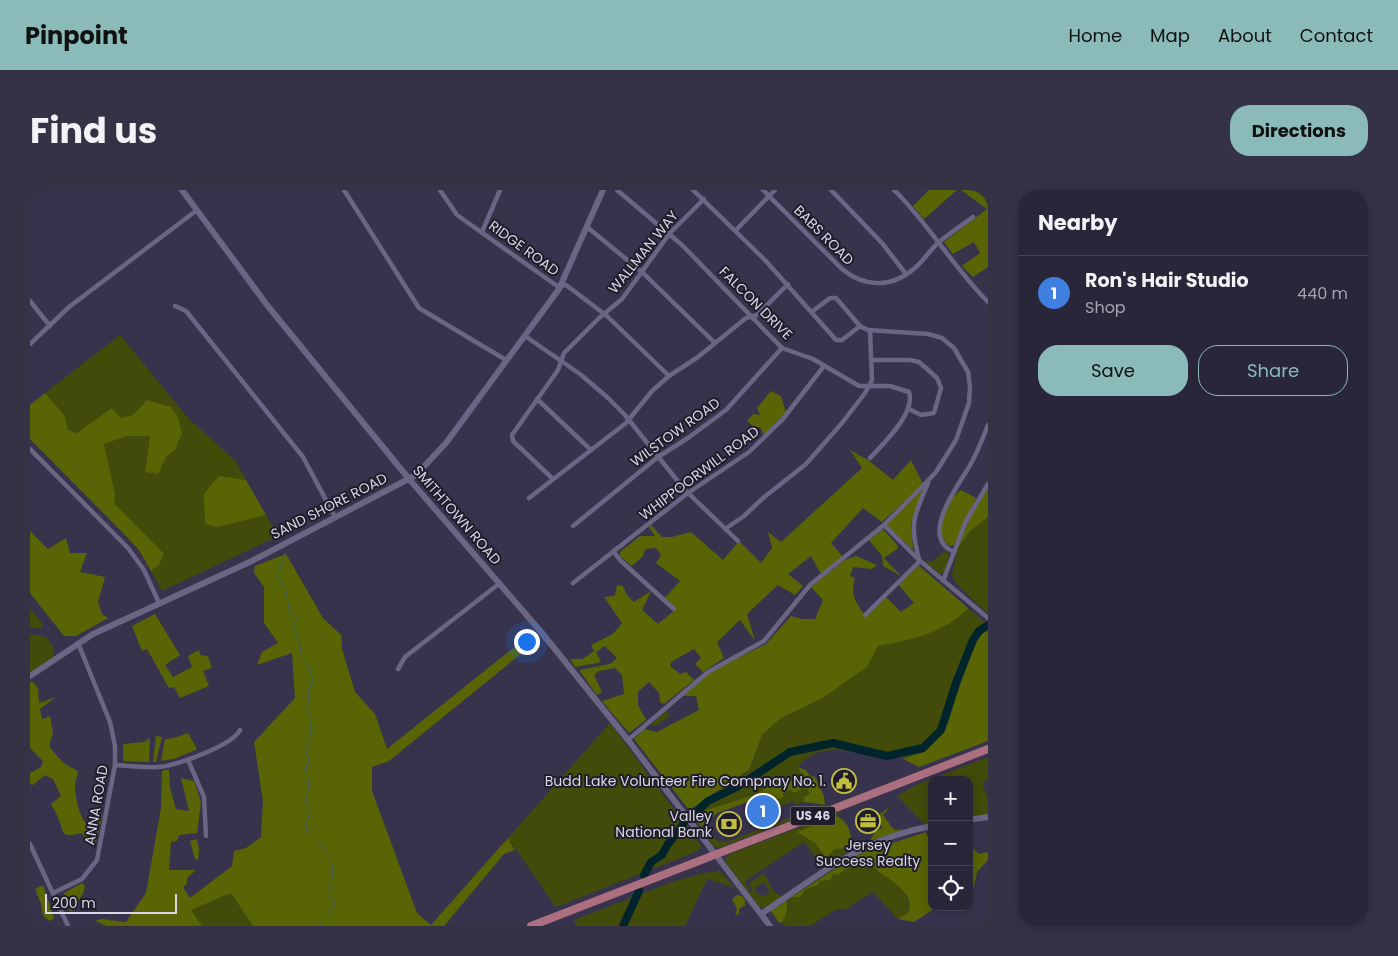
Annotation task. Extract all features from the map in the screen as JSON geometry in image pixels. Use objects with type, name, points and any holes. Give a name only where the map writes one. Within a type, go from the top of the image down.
[{"type":"main road","name":"US 46","points":[[531,926],[988,749]]},
{"type":"street","name":"SMITHTOWN ROAD","points":[[182,190],[267,305],[409,479],[500,582],[628,740],[770,926]]},
{"type":"street","points":[[344,190],[419,308],[506,360]]},
{"type":"street","name":"RIDGE ROAD","points":[[440,190],[457,215],[557,286],[566,285],[603,314],[669,376]]},
{"type":"street","points":[[482,232],[500,190]]},
{"type":"street","name":"SAND SHORE ROAD","points":[[30,676],[78,643],[159,603],[252,561],[409,479],[440,450],[561,285],[603,190]]},
{"type":"street","name":"FALCON DRIVE","points":[[617,190],[670,233],[782,348],[812,359],[862,387],[876,384],[906,390],[910,398],[908,409]]},
{"type":"street","points":[[693,190],[736,230],[788,284],[838,341],[860,326]]},
{"type":"street","name":"BABS ROAD","points":[[763,190],[850,276],[865,282],[882,284],[897,280],[906,274],[939,242],[973,217]]},
{"type":"street","points":[[736,230],[775,190]]},
{"type":"street","points":[[831,190],[882,243],[906,274]]},
{"type":"street","points":[[894,190],[914,211],[962,274],[988,302]]},
{"type":"street","name":"WALLMAN WAY","points":[[553,479],[511,438],[558,370],[564,353],[603,314],[622,299],[670,233],[704,199]]},
{"type":"street","points":[[30,344],[83,297],[196,210]]},
{"type":"street","points":[[587,227],[642,272],[715,343]]},
{"type":"street","points":[[530,498],[629,420],[652,391],[669,376],[746,318],[757,315],[788,284]]},
{"type":"street","points":[[628,740],[708,672],[764,641],[810,585],[884,525],[930,479],[956,440],[964,420],[970,394],[968,372],[954,348],[942,338],[910,332],[870,330],[860,326],[836,298],[830,298],[813,312]]},
{"type":"street","points":[[30,301],[50,326]]},
{"type":"street","points":[[175,306],[186,311],[303,457],[335,517]]},
{"type":"street","points":[[725,529],[744,516],[762,498],[806,464],[842,424],[872,380],[870,330]]},
{"type":"street","points":[[525,336],[561,360],[607,397],[629,420],[688,493],[738,541]]},
{"type":"street","name":"WILSTOW ROAD","points":[[573,526],[658,457],[726,410],[782,348]]},
{"type":"street","points":[[870,458],[894,430],[908,409],[921,415],[934,413],[941,391],[937,378],[923,365],[914,361],[872,360]]},
{"type":"street","name":"WHIPPOORWILL ROAD","points":[[573,583],[688,493],[730,467],[758,444],[782,420],[824,366]]},
{"type":"street","points":[[538,399],[591,450]]},
{"type":"street","points":[[954,552],[947,548],[942,539],[941,519],[956,487],[980,446],[988,425]]},
{"type":"street","points":[[30,449],[128,548],[144,570],[159,603]]},
{"type":"street","points":[[920,561],[912,523],[930,479]]},
{"type":"street","points":[[943,580],[970,513],[988,484]]},
{"type":"street","points":[[884,525],[920,561],[988,618]]},
{"type":"street","points":[[614,552],[620,560],[674,609]]},
{"type":"street","points":[[865,615],[920,561]]},
{"type":"street","points":[[398,669],[405,656],[500,582]]},
{"type":"street","name":"ANNA ROAD","points":[[53,893],[82,879],[97,860],[115,765],[115,746],[110,722],[78,643]]},
{"type":"street","points":[[115,765],[158,767],[188,760],[233,739],[240,730]]},
{"type":"street","points":[[188,760],[204,797],[206,836]]},
{"type":"street","points":[[973,819],[988,817]]},
{"type":"street","points":[[761,914],[853,852],[903,833],[928,827]]},
{"type":"street","points":[[30,844],[68,926]]},
{"type":"green space","points":[[929,190],[957,190],[924,219],[913,206]]},
{"type":"green space","points":[[961,190],[988,190],[988,267],[973,277],[962,266],[980,253],[974,242],[953,254],[944,242],[987,209]]},
{"type":"green space","points":[[120,335],[189,419],[236,461],[246,480],[219,477],[218,527],[266,515],[278,536],[162,591],[151,571],[159,565],[163,554],[114,503],[104,444],[127,436],[150,436],[145,472],[158,474],[166,457],[175,450],[147,400],[133,415],[121,418],[112,408],[78,433],[68,430],[65,416],[45,393]]},
{"type":"green space","points":[[771,391],[781,396],[786,412],[764,435],[760,427],[754,427],[747,421],[753,414],[760,415],[757,408]]},
{"type":"green space","points":[[45,393],[65,416],[68,430],[77,433],[112,408],[121,418],[133,415],[147,400],[171,407],[178,417],[182,433],[175,450],[166,457],[158,474],[145,472],[150,436],[127,436],[104,444],[115,495],[114,503],[164,554],[159,565],[151,571],[139,550],[30,439],[30,405]]},
{"type":"green space","points":[[850,450],[868,460],[893,480],[911,460],[923,484],[882,522],[863,508],[831,543],[843,557],[821,574],[811,556],[788,574],[803,586],[795,595],[778,585],[747,614],[755,641],[740,620],[717,642],[724,658],[703,672],[695,664],[701,658],[694,649],[671,662],[670,666],[680,674],[686,672],[694,680],[664,704],[660,702],[659,693],[649,682],[638,692],[638,705],[646,720],[629,733],[602,701],[624,694],[622,675],[615,668],[599,671],[594,675],[602,692],[597,695],[579,670],[610,664],[617,658],[605,646],[596,652],[601,661],[598,663],[575,667],[570,659],[583,659],[594,651],[591,645],[613,634],[622,623],[604,597],[615,596],[617,585],[623,586],[627,595],[634,602],[651,591],[642,610],[658,624],[674,611],[664,599],[680,581],[656,563],[661,555],[656,548],[645,549],[643,556],[632,566],[620,556],[620,552],[640,536],[655,536],[649,527],[651,525],[662,537],[672,537],[691,532],[723,560],[739,541],[761,563],[772,548],[768,532],[781,542],[862,468]]},
{"type":"green space","points":[[219,476],[246,480],[266,515],[218,527],[205,524],[204,494]]},
{"type":"green space","points":[[926,487],[911,523],[913,550],[886,525]]},
{"type":"green space","points":[[988,487],[988,517],[969,532],[958,548],[971,515]]},
{"type":"green space","points":[[961,490],[976,498],[954,545],[950,546],[942,536],[942,521],[947,506]]},
{"type":"green space","points":[[988,517],[988,614],[956,583],[952,575],[958,548],[969,532]]},
{"type":"green space","points":[[883,529],[898,546],[897,549],[884,558],[901,576],[883,566],[882,556],[869,540]]},
{"type":"green space","points":[[30,531],[48,549],[66,538],[70,553],[87,553],[80,572],[105,577],[98,602],[102,614],[108,618],[76,636],[64,636],[30,593]]},
{"type":"green space","points":[[946,550],[949,557],[944,573],[940,574],[924,561],[933,561]]},
{"type":"green space","points":[[286,554],[323,618],[341,635],[342,649],[355,692],[375,714],[387,749],[532,633],[538,640],[389,761],[372,767],[372,791],[417,913],[431,925],[508,838],[515,850],[504,854],[444,926],[253,926],[231,893],[191,910],[202,926],[107,926],[95,921],[101,919],[126,922],[146,893],[161,808],[162,771],[169,769],[170,788],[176,809],[189,811],[181,778],[194,781],[201,802],[197,833],[179,835],[177,841],[171,842],[169,870],[196,870],[187,878],[187,884],[183,887],[190,898],[232,866],[234,851],[246,848],[261,837],[263,801],[254,742],[295,698],[292,653],[257,665],[262,652],[278,643],[264,623],[264,587],[254,573],[255,566]]},
{"type":"green space","points":[[856,556],[877,565],[872,569],[853,567],[850,576],[855,578],[854,597],[865,615],[886,597],[901,612],[914,603],[898,584],[918,565],[968,608],[949,624],[927,634],[878,646],[867,667],[821,699],[781,718],[762,735],[749,770],[689,810],[634,739],[644,729],[657,732],[699,710],[696,696],[683,696],[711,671],[766,644],[791,616],[802,619],[815,619],[823,600],[811,587],[845,560]]},
{"type":"green space","points":[[968,608],[988,625],[988,629],[978,636],[973,646],[952,714],[948,723],[932,745],[914,756],[895,758],[833,750],[815,754],[798,767],[805,780],[774,782],[757,794],[697,813],[693,817],[689,810],[749,771],[762,736],[781,718],[821,699],[867,667],[878,646],[927,634],[949,624]]},
{"type":"green space","points":[[30,609],[43,624],[40,629],[30,627]]},
{"type":"green space","points":[[155,614],[180,655],[165,665],[173,677],[192,667],[188,656],[199,650],[200,655],[208,656],[212,668],[203,671],[209,686],[180,698],[174,687],[169,688],[147,649],[142,651],[132,626]]},
{"type":"green space","points":[[988,629],[988,741],[919,767],[903,759],[924,752],[948,723],[973,646],[978,636]]},
{"type":"green space","points":[[30,634],[46,637],[54,648],[53,657],[30,673]]},
{"type":"green space","points":[[32,681],[38,688],[39,703],[56,697],[40,709],[42,719],[50,716],[53,733],[49,746],[62,761],[78,771],[75,792],[83,819],[90,828],[98,814],[102,815],[95,847],[87,843],[82,833],[68,835],[64,833],[51,804],[61,796],[53,779],[45,775],[33,785],[30,784],[30,773],[41,767],[43,761],[30,748],[30,683]]},
{"type":"green space","points":[[668,710],[669,717],[655,726],[650,725]]},
{"type":"green space","points":[[610,723],[702,847],[693,853],[556,907],[508,838]]},
{"type":"green space","points":[[188,733],[197,749],[174,759],[161,761],[165,739]]},
{"type":"green space","points":[[156,736],[162,737],[156,762],[153,762]]},
{"type":"green space","points":[[150,738],[149,762],[123,761],[123,744],[144,742]]},
{"type":"green space","points":[[988,757],[988,780],[982,783],[988,798],[988,815],[973,817],[973,776],[939,776]]},
{"type":"green space","points":[[798,767],[806,770],[810,776],[815,777],[824,796],[825,805],[804,802],[804,797],[810,794],[805,786],[795,793],[790,790],[783,793],[783,797],[780,799],[764,796],[717,813],[701,827],[693,817],[697,813],[757,794],[774,782],[804,780]]},
{"type":"green space","points":[[928,780],[928,826],[926,826],[897,796]]},
{"type":"green space","points":[[805,786],[810,795],[804,797],[804,802],[796,805],[794,801],[780,807],[776,798],[780,799],[786,791],[792,791]]},
{"type":"green space","points":[[891,806],[883,815],[894,830],[905,829],[870,841],[875,832],[882,828],[880,814]]},
{"type":"green space","points":[[801,809],[805,811],[804,815],[719,848],[713,846],[704,834],[707,828],[711,828],[709,832],[718,841],[727,842],[801,813]]},
{"type":"green space","points":[[842,811],[837,816],[798,832],[815,843],[826,858],[835,849],[853,848],[823,868],[804,842],[745,881],[751,892],[753,891],[749,883],[764,873],[773,891],[781,897],[765,908],[759,906],[726,863],[725,858],[730,854]],"holes":[[[764,883],[770,891],[765,896],[760,895],[754,888]]]},
{"type":"green space","points":[[837,816],[847,826],[853,848],[835,849],[826,858],[815,843],[797,832]]},
{"type":"green space","points":[[926,832],[928,838],[928,911],[931,911],[914,922],[898,919],[908,913],[910,907],[906,895],[892,881],[873,866],[866,863],[853,865],[838,875],[833,874],[830,880],[819,881],[818,885],[806,889],[800,897],[792,897],[856,855]]},
{"type":"green space","points":[[197,839],[198,860],[195,859],[190,841]]},
{"type":"green space","points":[[973,848],[979,854],[988,852],[988,860],[977,872],[974,887]]},
{"type":"green space","points":[[862,863],[886,874],[894,881],[907,897],[908,913],[898,919],[873,892],[846,909],[837,909],[810,926],[785,926],[782,922],[788,908],[786,901],[792,897],[800,897],[806,889],[818,885],[819,881],[838,874],[848,867]]},
{"type":"green space","points":[[720,871],[735,888],[707,879],[685,926],[576,926],[574,920],[672,882],[704,873]]},
{"type":"green space","points":[[82,883],[85,886],[83,893],[75,910],[70,911],[64,893]]},
{"type":"green space","points":[[43,885],[54,918],[50,921],[43,916],[35,889]]},
{"type":"green space","points":[[231,893],[253,926],[202,926],[190,910]]},
{"type":"green space","points":[[737,895],[742,896],[745,900],[745,905],[739,909],[739,914],[735,915],[737,909],[732,899]]},
{"type":"green space","points":[[786,901],[787,912],[782,922],[779,923],[771,911]]},
{"type":"waterway","points":[[285,553],[279,582],[285,586],[289,609],[297,618],[293,627],[299,639],[302,659],[310,668],[313,685],[309,687],[308,706],[306,708],[312,717],[310,739],[306,751],[310,763],[304,769],[307,771],[309,788],[306,801],[310,810],[306,828],[331,856],[333,875],[329,893],[336,906],[330,908],[328,914],[320,922],[320,926]]},
{"type":"waterway","points":[[691,817],[708,801],[737,787],[790,752],[833,743],[887,756],[923,748],[941,730],[956,683],[973,640],[979,631],[987,626]]},
{"type":"waterway","points":[[644,875],[651,862],[662,855],[685,821]]},
{"type":"waterway","points":[[623,926],[639,891]]},
{"type":"place","name":"Budd Lake Volunteer Fire Compnay No. 1.","points":[[844,781]]},
{"type":"place","name":"Ron's Hair Studio","points":[[763,811]]},
{"type":"place","name":"Jersey Success Realty","points":[[868,821]]},
{"type":"place","name":"Valley National Bank","points":[[729,824]]}]
